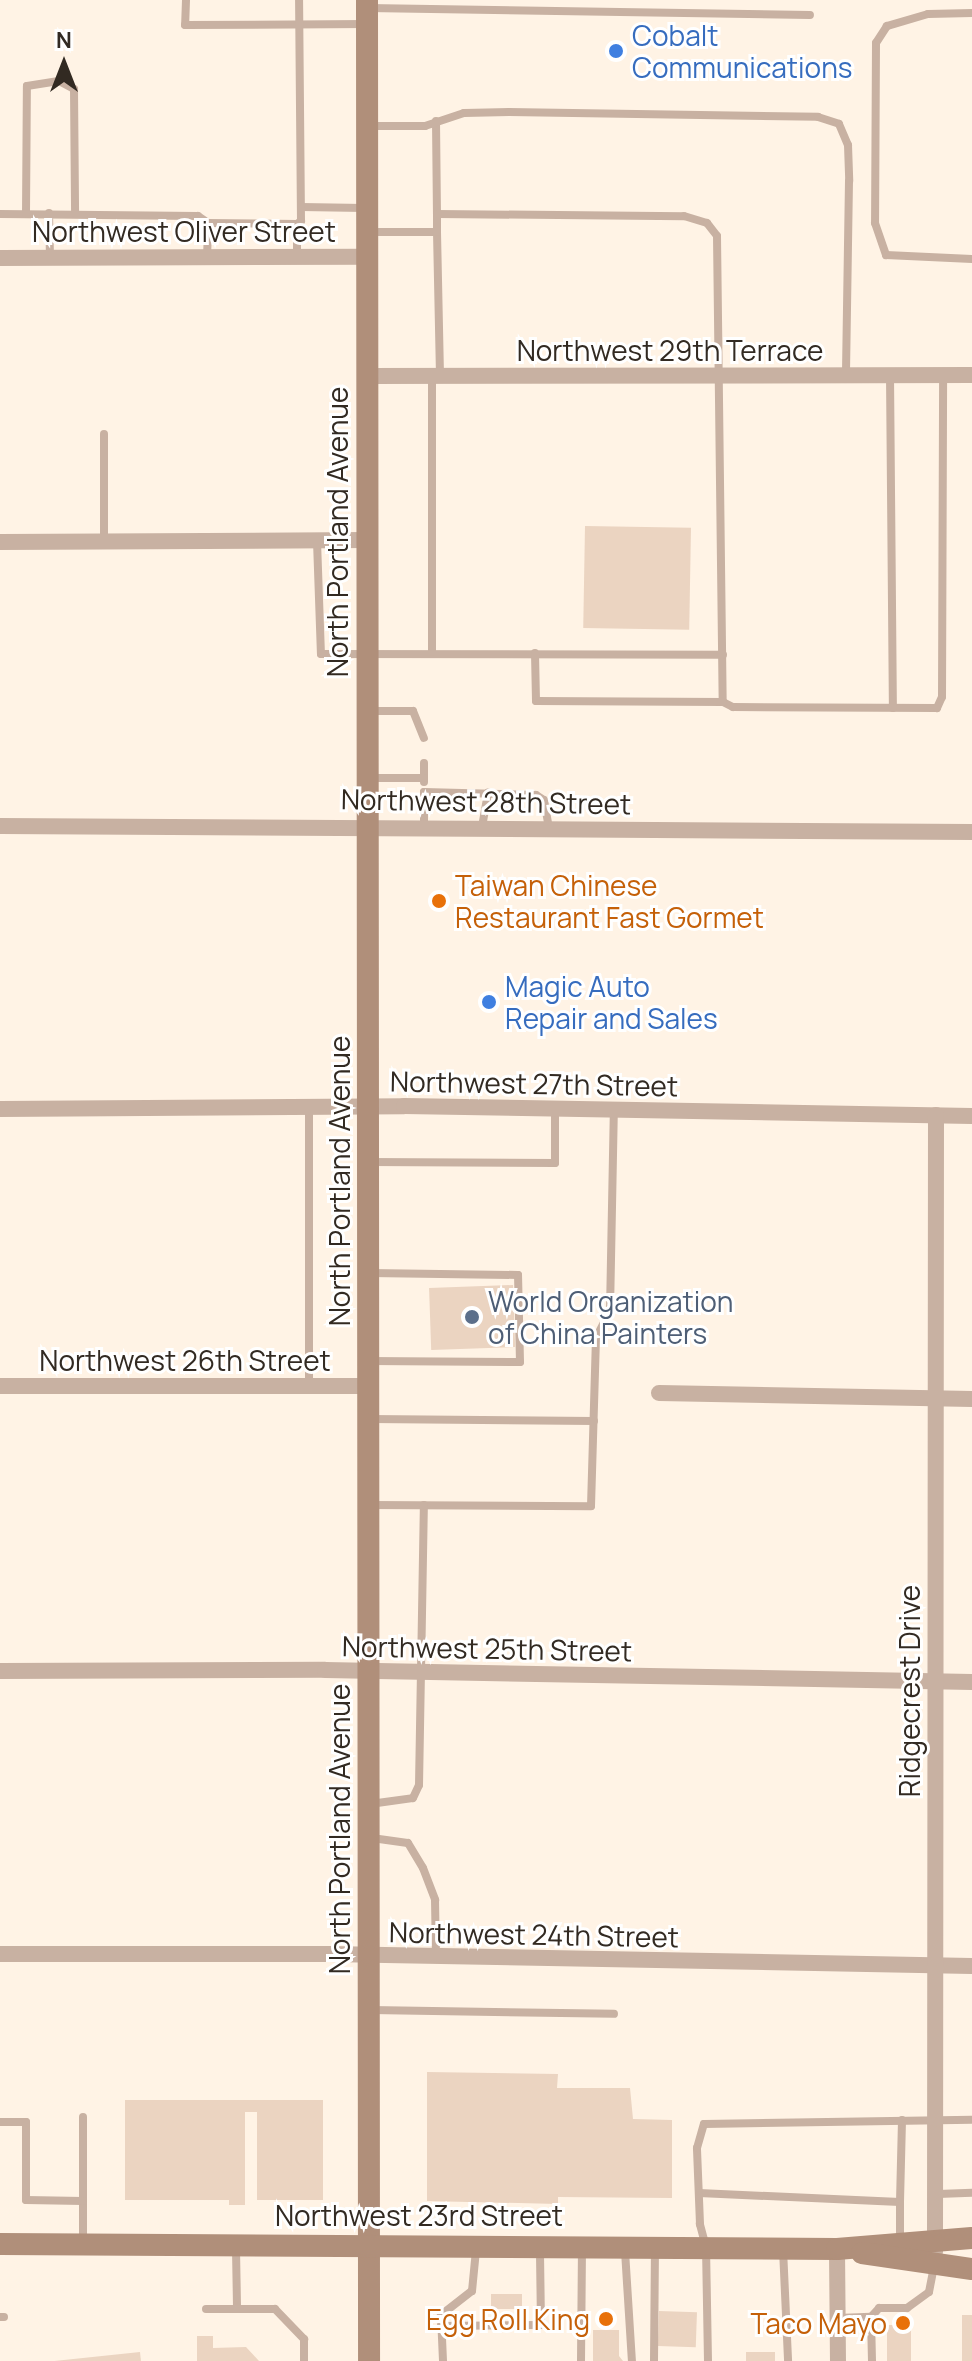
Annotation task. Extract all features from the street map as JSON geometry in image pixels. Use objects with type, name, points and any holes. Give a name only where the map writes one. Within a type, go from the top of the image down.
[{"type":"main road","name":"North Portland Avenue","points":[[367,11],[369,2361]]},
{"type":"main road","name":"Northwest 23rd Street","points":[[0,2244],[369,2243],[837,2249],[935,2238],[972,2238]]},
{"type":"main road","name":"Northwest 23rd Street","points":[[837,2249],[934,2266],[972,2269]]},
{"type":"street","name":"Northwest Oliver Street","points":[[0,258],[367,257]]},
{"type":"street","name":"Northwest 29th Terrace","points":[[367,376],[972,375]]},
{"type":"street","points":[[0,542],[367,540]]},
{"type":"street","name":"Northwest 28th Street","points":[[0,826],[972,832]]},
{"type":"street","name":"Northwest 27th Street","points":[[0,1109],[368,1107],[972,1116]]},
{"type":"street","name":"Ridgecrest Drive","points":[[934,2266],[938,2194],[934,1681],[936,1115]]},
{"type":"street","name":"Northwest 26th Street","points":[[0,1386],[369,1386]]},
{"type":"street","points":[[659,1393],[972,1399]]},
{"type":"street","name":"Northwest 25th Street","points":[[0,1671],[369,1672],[972,1682]]},
{"type":"street","name":"Northwest 24th Street","points":[[0,1954],[370,1956],[972,1966]]},
{"type":"street","points":[[837,2249],[838,2361]]},
{"type":"lane","points":[[186,0],[185,25],[299,24],[367,11],[810,15]]},
{"type":"lane","points":[[297,257],[297,224],[301,207],[299,0]]},
{"type":"lane","points":[[972,13],[928,14],[887,26],[876,43],[875,223],[886,255],[972,259]]},
{"type":"lane","points":[[26,214],[27,86],[47,81],[74,89],[75,213]]},
{"type":"lane","points":[[367,126],[436,121],[464,113],[509,112],[818,117],[839,124],[848,145],[846,375]]},
{"type":"lane","points":[[432,652],[436,121]]},
{"type":"lane","points":[[301,207],[367,208]]},
{"type":"lane","points":[[49,213],[50,258]]},
{"type":"lane","points":[[0,214],[198,216],[208,223],[297,224]]},
{"type":"lane","points":[[437,214],[684,216],[707,223],[717,236],[723,702]]},
{"type":"lane","points":[[207,258],[208,223]]},
{"type":"lane","points":[[367,232],[437,232]]},
{"type":"lane","points":[[890,375],[893,708]]},
{"type":"lane","points":[[535,653],[536,701],[723,702],[733,707],[937,708],[942,697],[943,375]]},
{"type":"lane","points":[[104,434],[104,541]]},
{"type":"lane","points":[[317,541],[321,654],[367,651],[723,655]]},
{"type":"lane","points":[[367,711],[413,711],[424,738]]},
{"type":"lane","points":[[424,763],[424,827]]},
{"type":"lane","points":[[367,778],[424,778]]},
{"type":"lane","points":[[424,792],[536,795],[544,800],[549,828]]},
{"type":"lane","points":[[482,827],[488,793]]},
{"type":"lane","points":[[309,1108],[309,1386]]},
{"type":"lane","points":[[369,1162],[555,1163],[555,1109]]},
{"type":"lane","points":[[369,1505],[591,1506],[596,1338],[610,1311],[614,1110]]},
{"type":"lane","points":[[369,1273],[518,1275],[520,1362],[369,1361]]},
{"type":"lane","points":[[369,1419],[594,1421]]},
{"type":"lane","points":[[369,1804],[413,1798],[419,1785],[424,1505]]},
{"type":"lane","points":[[369,1838],[408,1843],[423,1868],[435,1900],[436,1959]]},
{"type":"lane","points":[[370,2010],[614,2014]]},
{"type":"lane","points":[[83,2117],[83,2244]]},
{"type":"lane","points":[[900,2242],[902,2120]]},
{"type":"lane","points":[[708,2361],[706,2247],[697,2148],[704,2124],[972,2120]]},
{"type":"lane","points":[[0,2122],[26,2122],[26,2200],[83,2201]]},
{"type":"lane","points":[[699,2193],[900,2202]]},
{"type":"lane","points":[[938,2194],[972,2193]]},
{"type":"lane","points":[[236,2244],[237,2309]]},
{"type":"lane","points":[[443,2361],[441,2315],[472,2291],[476,2245]]},
{"type":"lane","points":[[441,2326],[541,2325],[540,2246]]},
{"type":"lane","points":[[581,2361],[582,2246]]},
{"type":"lane","points":[[625,2246],[631,2321],[629,2361]]},
{"type":"lane","points":[[654,2361],[655,2247]]},
{"type":"lane","points":[[783,2248],[788,2361]]},
{"type":"lane","points":[[872,2361],[871,2317],[879,2308],[907,2308],[929,2292],[934,2266]]},
{"type":"lane","points":[[206,2309],[275,2309],[304,2339],[304,2361]]},
{"type":"lane","points":[[837,2318],[871,2317]]},
{"type":"building","points":[[585,526],[691,528],[689,630],[583,628]]},
{"type":"building","name":"World Organization of China Painters","points":[[513,1285],[515,1347],[431,1350],[429,1288]]},
{"type":"building","points":[[427,2072],[558,2074],[557,2088],[630,2088],[633,2119],[672,2120],[672,2198],[558,2197],[558,2204],[427,2201]]},
{"type":"building","points":[[125,2100],[323,2100],[323,2200],[257,2200],[257,2112],[245,2112],[245,2205],[229,2205],[229,2200],[125,2200]]},
{"type":"building","points":[[491,2294],[522,2294],[522,2309],[491,2309]]},
{"type":"building","points":[[659,2311],[697,2312],[696,2347],[658,2346]]},
{"type":"building","points":[[962,2315],[972,2315],[972,2361],[962,2361]]},
{"type":"building","points":[[887,2325],[911,2325],[911,2361],[887,2361]]},
{"type":"building","points":[[593,2330],[619,2330],[619,2356],[623,2361],[593,2361]]},
{"type":"building","points":[[197,2336],[213,2336],[213,2348],[246,2347],[259,2361],[197,2361]]},
{"type":"building","points":[[140,2352],[140,2361],[54,2361]]},
{"type":"building","points":[[746,2352],[775,2352],[775,2361],[746,2361]]},
{"type":"place","name":"Cobalt Communications","points":[[616,51]]},
{"type":"place","name":"Taiwan Chinese Restaurant Fast Gormet","points":[[439,901]]},
{"type":"place","name":"Magic Auto Repair and Sales","points":[[489,1002]]},
{"type":"place","name":"World Organization of China Painters","points":[[472,1317]]},
{"type":"place","name":"Egg Roll King","points":[[606,2319]]},
{"type":"place","name":"Taco Mayo","points":[[903,2323]]}]
